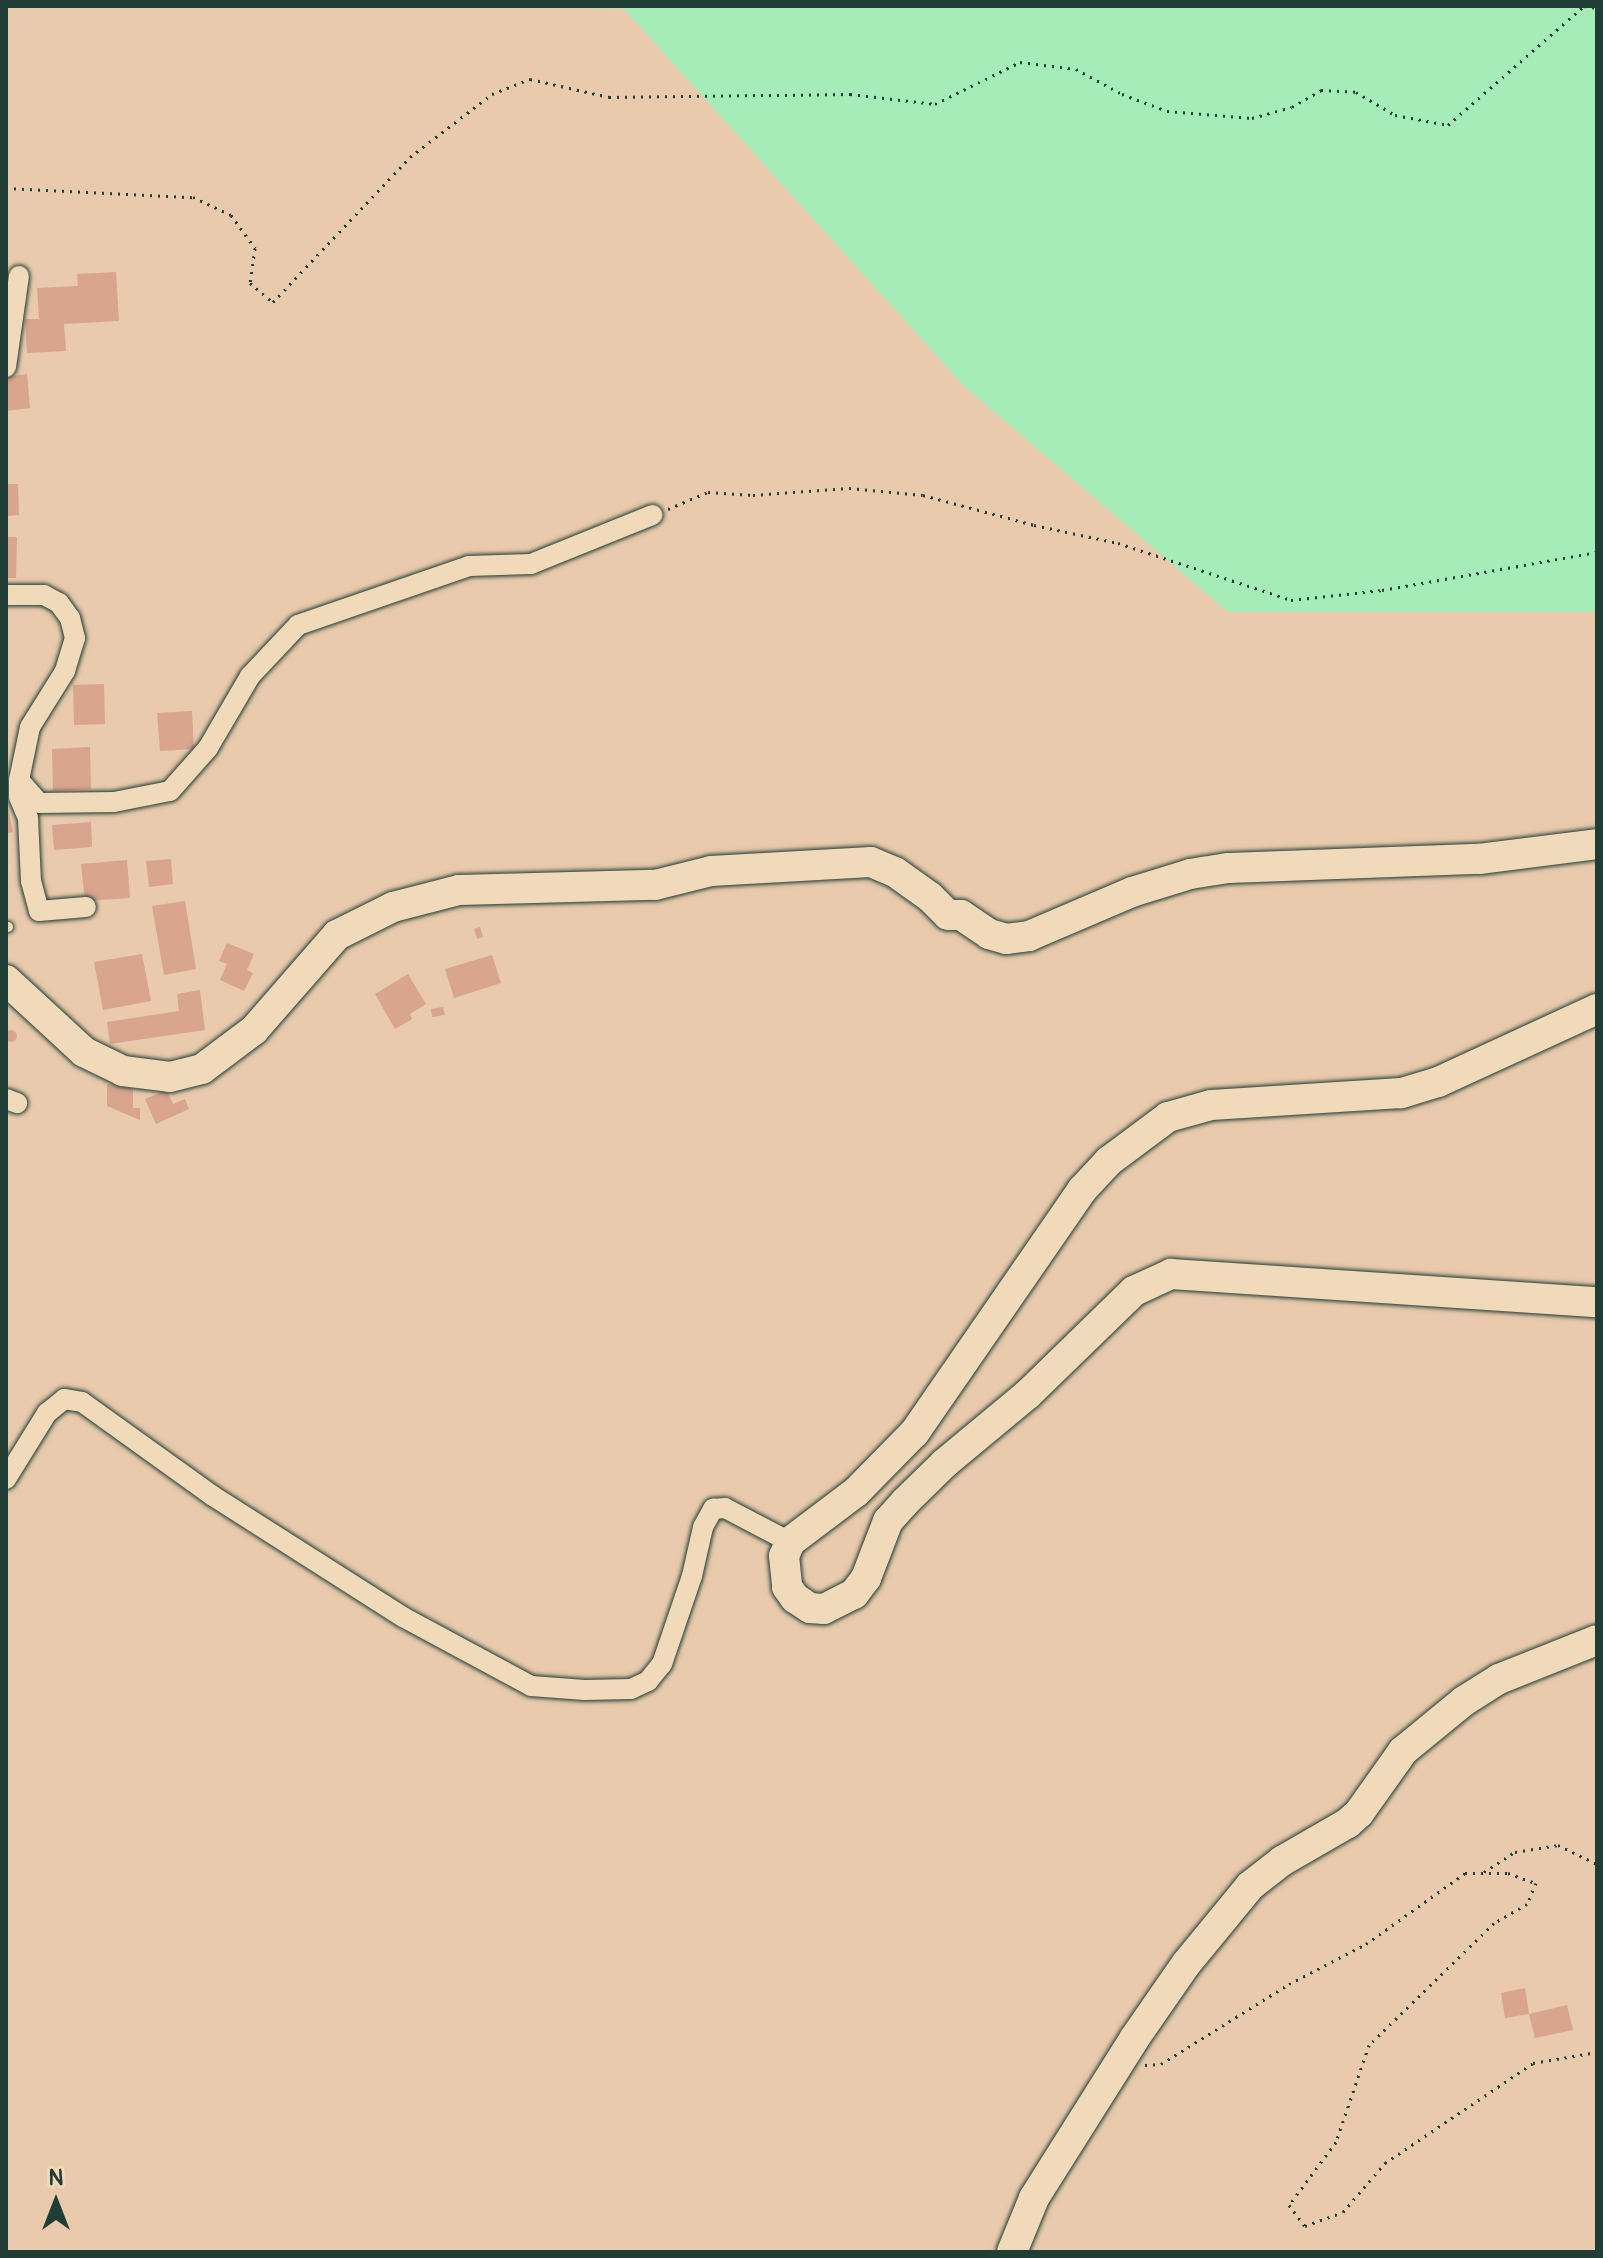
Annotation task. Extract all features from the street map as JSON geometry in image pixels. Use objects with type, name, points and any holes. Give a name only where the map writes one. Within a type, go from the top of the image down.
[{"type":"street","points":[[6,367],[19,276]]},
{"type":"street","points":[[13,781],[39,803],[114,802],[170,791],[208,748],[250,676],[298,625],[469,566],[531,564],[652,515]]},
{"type":"street","points":[[6,595],[44,595],[59,603],[70,618],[75,638],[65,671],[30,727],[13,781],[28,818],[31,881],[39,911],[86,907]]},
{"type":"street","points":[[6,980],[84,1052],[123,1071],[170,1077],[202,1069],[254,1030],[337,935],[393,907],[459,890],[655,885],[711,871],[805,863],[871,862],[895,872],[930,897],[948,915],[961,915],[989,934],[1006,939],[1029,936],[1132,892],[1190,874],[1229,868],[1479,859],[1597,844]]},
{"type":"street","points":[[1597,1009],[1438,1082],[1401,1093],[1211,1105],[1168,1117],[1109,1161],[1082,1190],[915,1432],[856,1492],[790,1542],[784,1556],[783,1574],[795,1598],[810,1608],[824,1609],[844,1602],[866,1578],[881,1534],[905,1502],[945,1463],[1027,1395],[1134,1291],[1171,1274],[1597,1302]]},
{"type":"street","points":[[6,1479],[47,1413],[64,1399],[82,1402],[213,1496],[403,1617],[531,1686],[631,1689],[648,1681],[662,1664],[692,1576],[707,1515],[713,1509],[725,1508],[790,1542]]},
{"type":"street","points":[[1012,2252],[1034,2198],[1117,2066],[1186,1964],[1250,1886],[1282,1861],[1348,1823],[1359,1813],[1403,1751],[1464,1701],[1499,1679],[1597,1640]]},
{"type":"path","points":[[6,188],[193,197],[231,215],[255,248],[250,283],[273,302],[410,157],[492,94],[530,79],[609,97],[850,94],[935,104],[1020,62],[1076,69],[1122,94],[1167,111],[1252,118],[1292,107],[1321,90],[1356,92],[1395,115],[1448,125],[1584,6],[1597,8]]},
{"type":"path","points":[[652,515],[708,492],[753,495],[849,488],[923,495],[1034,525],[1118,543],[1291,600],[1382,590],[1597,552]]},
{"type":"path","points":[[1482,1873],[1515,1852],[1558,1845],[1597,1864]]},
{"type":"path","points":[[1117,2066],[1161,2064],[1289,1984],[1366,1944],[1465,1873],[1508,1873],[1536,1883],[1527,1904],[1494,1923],[1369,2045],[1336,2142],[1289,2205],[1305,2226],[1343,2212],[1385,2163],[1533,2063],[1597,2052]]},
{"type":"green space","points":[[489,6],[1597,6],[1597,612],[1228,612],[964,386],[624,9]]},
{"type":"building","points":[[116,272],[119,321],[64,324],[66,351],[27,353],[25,319],[39,319],[37,288],[78,286],[77,274]]},
{"type":"building","points":[[27,374],[30,408],[6,411],[6,377]]},
{"type":"building","points":[[6,484],[18,484],[19,515],[6,516]]},
{"type":"building","points":[[6,537],[17,537],[16,578],[6,578]]},
{"type":"building","points":[[104,684],[105,724],[74,725],[73,685]]},
{"type":"building","points":[[192,711],[194,749],[160,751],[157,713]]},
{"type":"building","points":[[90,747],[91,789],[53,791],[52,749]]},
{"type":"building","points":[[6,797],[13,832],[6,833]]},
{"type":"building","points":[[91,822],[92,847],[54,850],[52,825]]},
{"type":"building","points":[[171,859],[173,884],[149,887],[146,861]]},
{"type":"building","points":[[127,860],[130,898],[85,901],[81,864]]},
{"type":"building","points":[[185,901],[196,969],[164,975],[152,906]]},
{"type":"building","points":[[480,927],[483,937],[477,939],[474,929]]},
{"type":"building","points":[[227,943],[254,954],[247,970],[253,973],[244,991],[220,980],[227,964],[219,961]]},
{"type":"building","points":[[142,954],[151,1001],[103,1010],[94,962]]},
{"type":"building","points":[[492,955],[501,983],[454,998],[445,969]]},
{"type":"building","points":[[408,974],[426,1004],[410,1014],[412,1019],[395,1029],[375,994]]},
{"type":"building","points":[[200,990],[205,1030],[110,1044],[107,1022],[179,1011],[177,994]]},
{"type":"building","points":[[443,1007],[445,1015],[432,1017],[431,1009]]},
{"type":"building","points":[[11,1030],[17,1036],[11,1042],[5,1036]]},
{"type":"building","points":[[107,1084],[133,1089],[133,1108],[140,1108],[140,1120],[107,1106]]},
{"type":"building","points":[[162,1092],[168,1093],[173,1104],[185,1099],[189,1109],[156,1124],[145,1099]]},
{"type":"building","points":[[1525,1988],[1529,2014],[1505,2018],[1501,1993]]},
{"type":"building","points":[[1567,2005],[1573,2030],[1535,2038],[1529,2014]]}]
